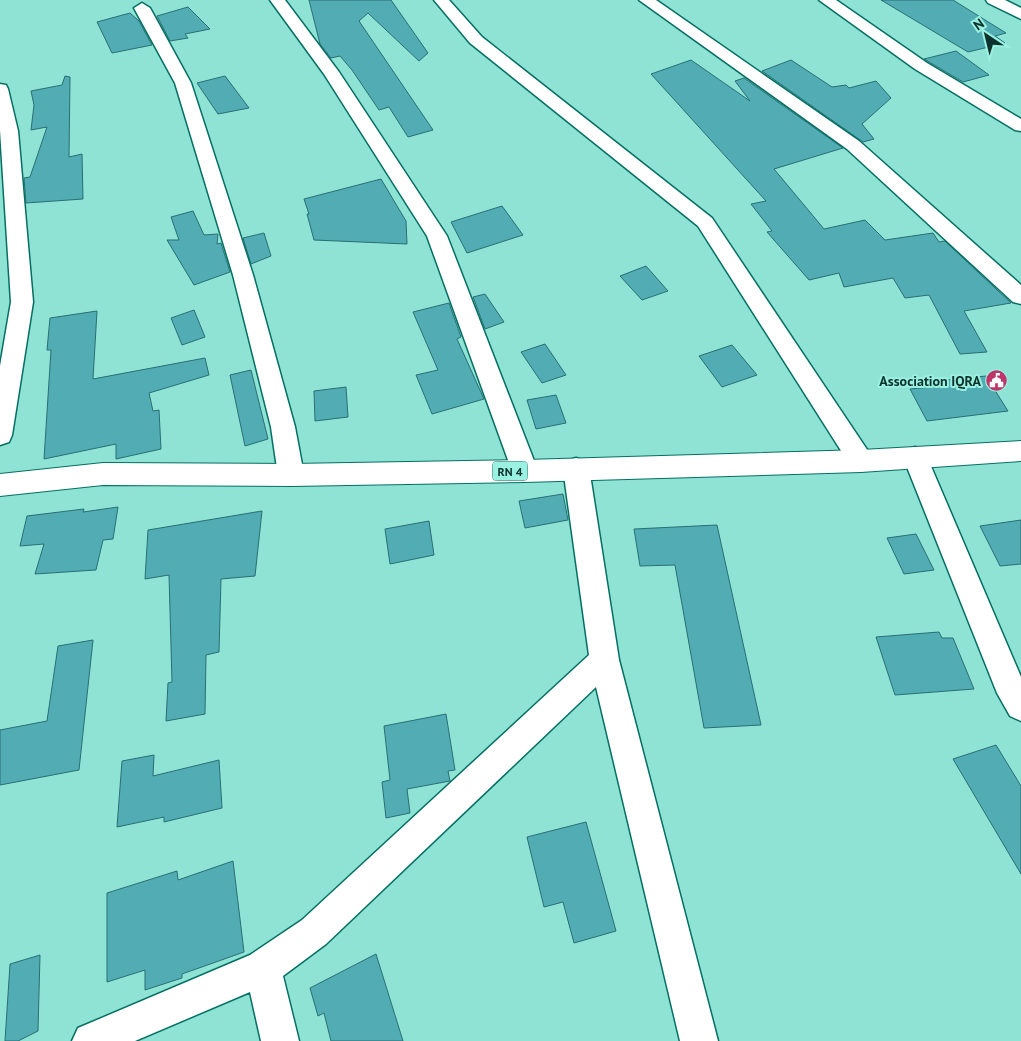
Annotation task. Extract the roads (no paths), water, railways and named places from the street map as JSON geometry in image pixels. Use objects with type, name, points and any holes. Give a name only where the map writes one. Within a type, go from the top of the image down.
[{"type":"main road","name":"RN 4","points":[[0,485],[103,474],[291,475],[525,471],[861,461],[1021,451]]},
{"type":"street","points":[[277,0],[332,72],[437,236],[525,471]]},
{"type":"street","points":[[440,0],[476,40],[705,222],[861,461]]},
{"type":"street","points":[[646,0],[853,145],[1021,297]]},
{"type":"street","points":[[826,0],[921,66],[1021,126]]},
{"type":"street","points":[[993,0],[1021,14]]},
{"type":"street","points":[[142,8],[183,83],[243,275],[283,427],[291,475]]},
{"type":"street","points":[[0,89],[9,131],[22,302],[0,435]]},
{"type":"street","points":[[915,458],[1008,683],[1021,706]]},
{"type":"street","points":[[576,468],[604,660],[699,1041]]},
{"type":"street","points":[[91,1041],[262,968],[314,932],[604,660]]},
{"type":"street","points":[[262,968],[280,1041]]},
{"type":"place","name":"Association IQRA","points":[[997,381]]}]
